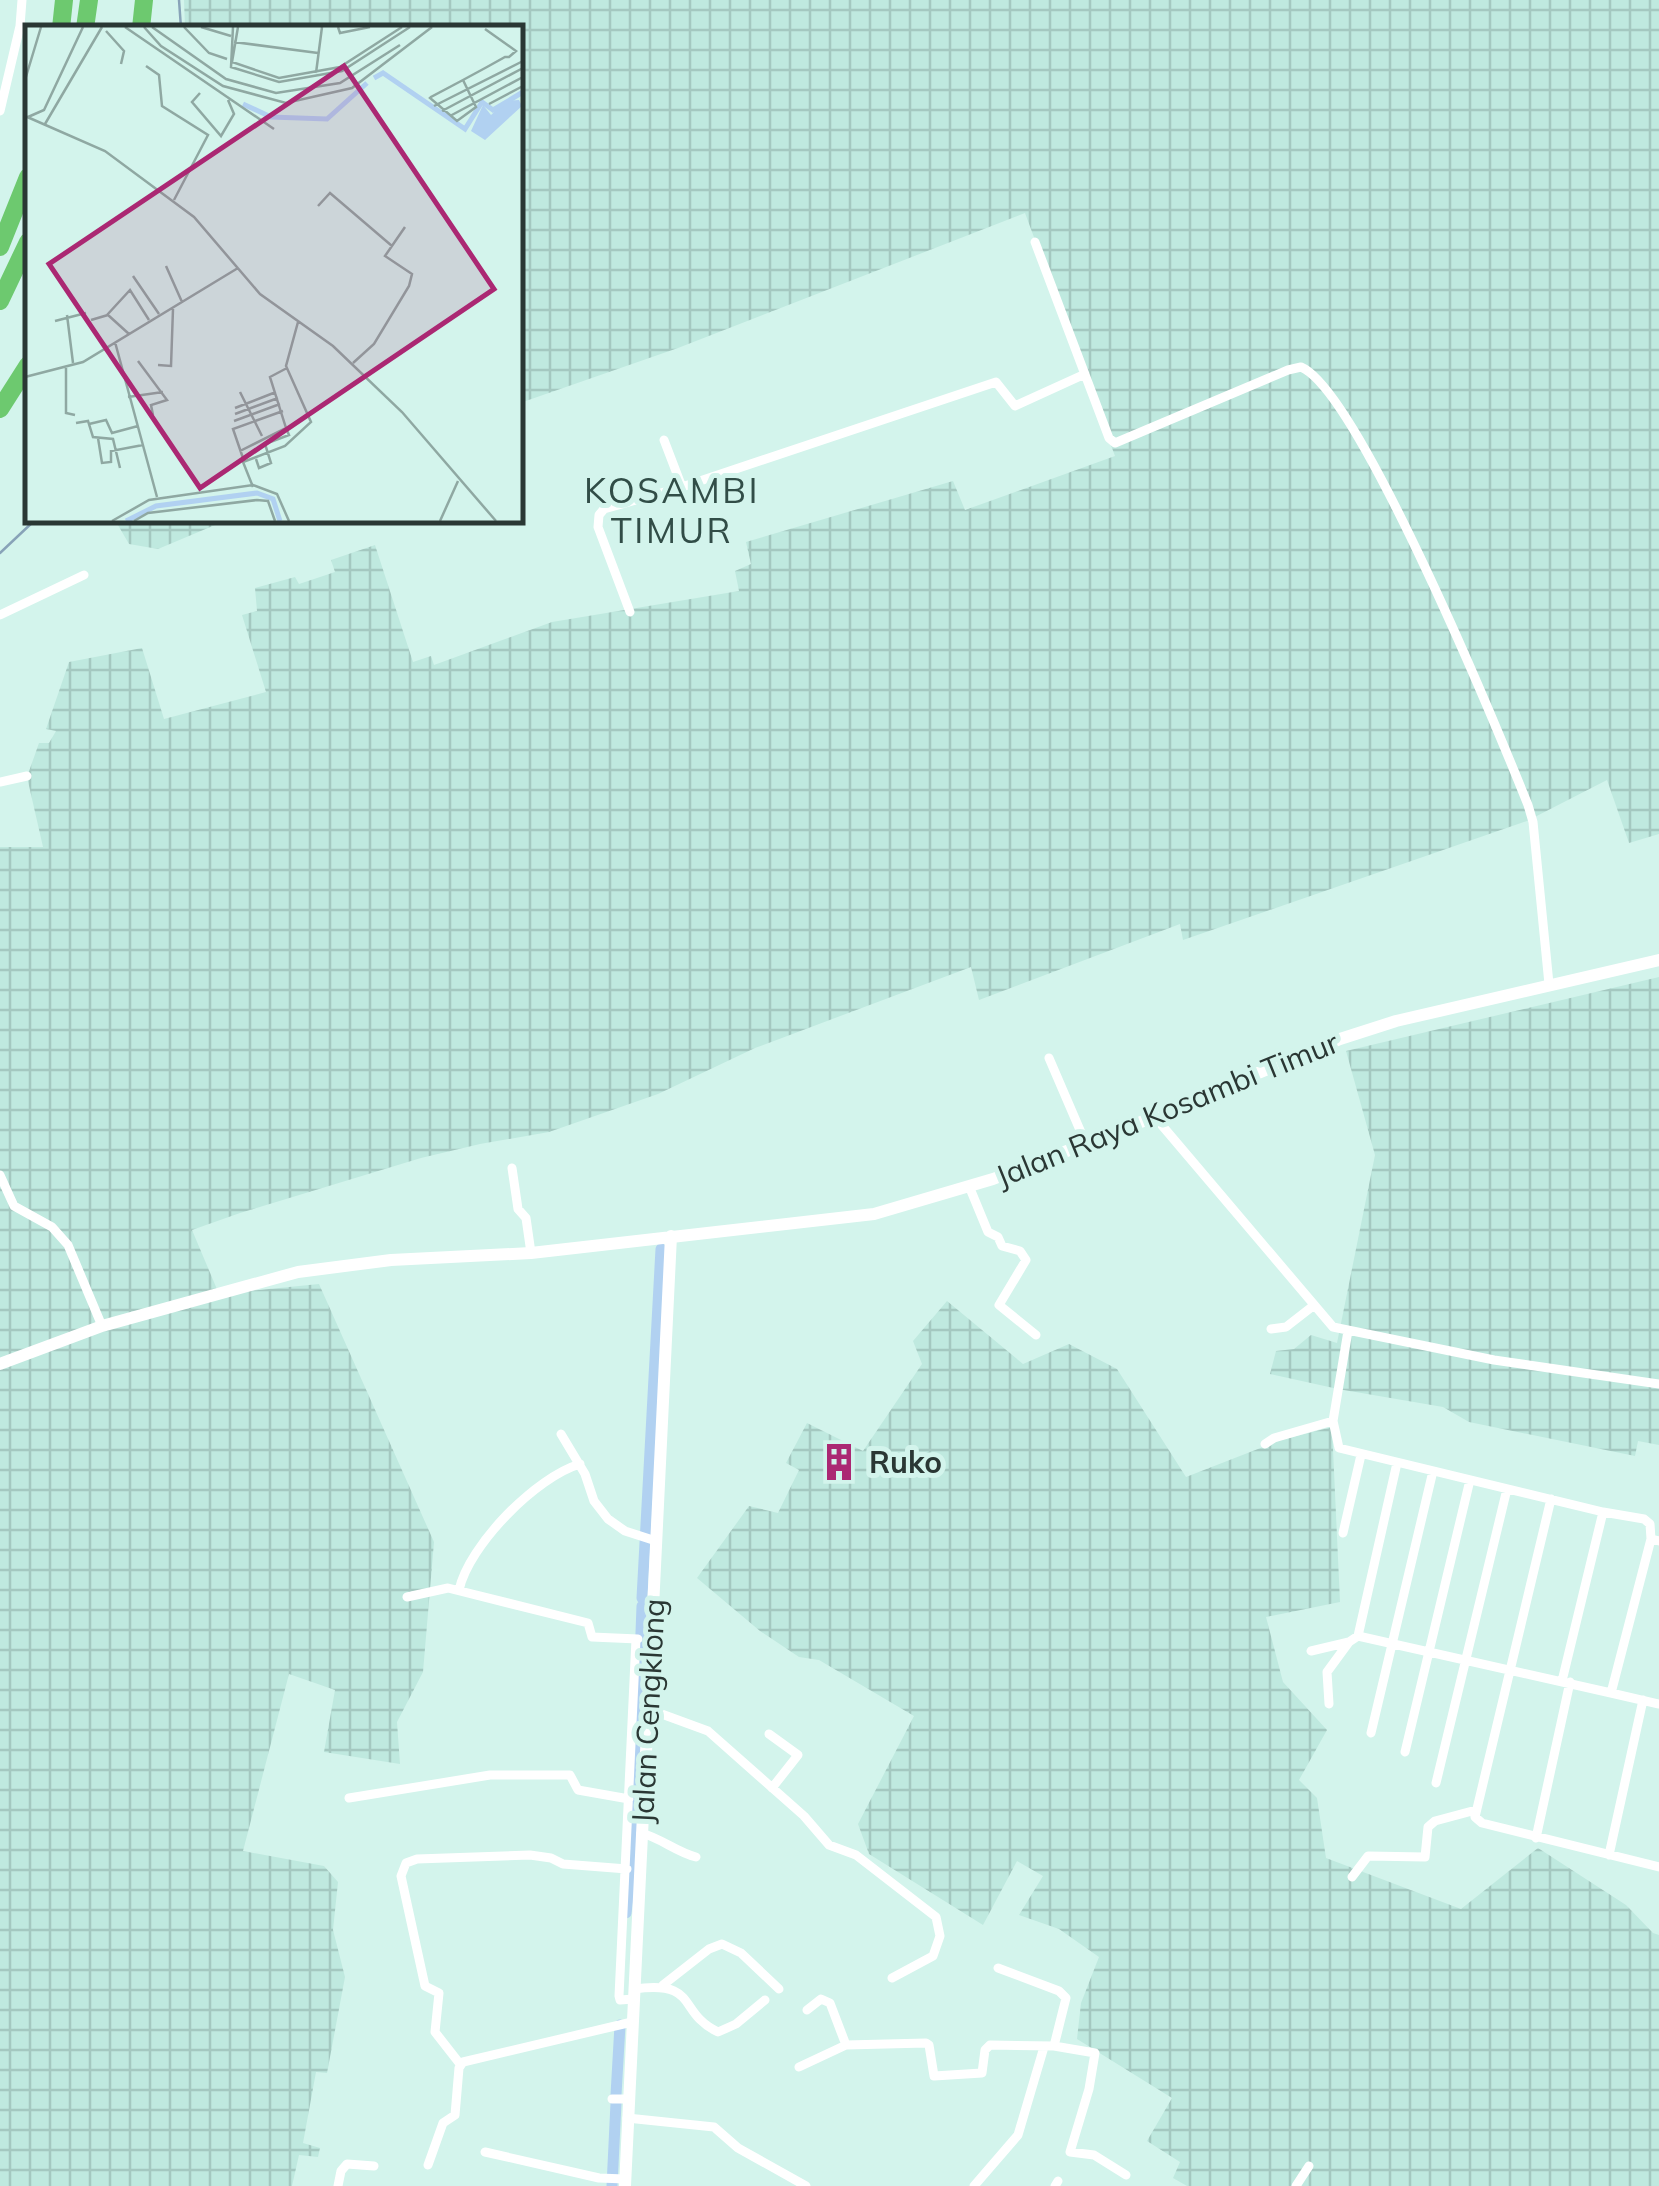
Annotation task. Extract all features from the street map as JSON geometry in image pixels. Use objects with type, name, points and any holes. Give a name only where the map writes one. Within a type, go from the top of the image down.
[{"type":"highway","points":[[61,25],[64,0]]},
{"type":"highway","points":[[85,25],[89,0]]},
{"type":"highway","points":[[141,25],[144,0]]},
{"type":"highway","points":[[0,247],[25,184]]},
{"type":"highway","points":[[0,301],[25,248]]},
{"type":"highway","points":[[0,409],[25,370]]},
{"type":"main road","name":"Jalan Raya Kosambi Timur","points":[[0,1364],[102,1326],[298,1272],[391,1260],[531,1253],[874,1214],[970,1186],[1086,1144],[1340,1039],[1447,1007],[1659,960]]},
{"type":"main road","name":"Jalan Cengklong","points":[[619,2181],[632,2022],[629,1997],[634,1848],[641,1832],[648,1709],[644,1639],[649,1539],[671,1236]]},
{"type":"street","points":[[0,111],[20,26],[22,0]]},
{"type":"street","points":[[1035,242],[1109,438],[1116,443],[1288,370],[1301,367],[1314,375],[1396,505],[1528,805],[1550,984]]},
{"type":"street","points":[[630,612],[598,527],[604,509],[682,487],[996,382],[1015,406],[1085,374]]},
{"type":"street","points":[[664,440],[682,487]]},
{"type":"street","points":[[0,615],[84,575]]},
{"type":"street","points":[[0,782],[27,776]]},
{"type":"street","points":[[1049,1058],[1086,1144]]},
{"type":"street","points":[[1154,1116],[1330,1325],[1494,1360],[1659,1384]]},
{"type":"street","points":[[512,1168],[518,1210],[526,1218],[531,1253]]},
{"type":"street","points":[[0,1175],[14,1206],[52,1227],[68,1246],[102,1326]]},
{"type":"street","points":[[970,1186],[988,1232],[998,1237],[1002,1246],[1019,1250],[1026,1260],[998,1305],[1036,1335]]},
{"type":"street","points":[[1271,1329],[1286,1327],[1313,1306]]},
{"type":"street","points":[[1348,1330],[1333,1421],[1339,1448],[1648,1521],[1655,1540],[1611,1693]]},
{"type":"street","points":[[1265,1444],[1333,1421]]},
{"type":"street","points":[[560,1434],[580,1464],[594,1501],[608,1519],[649,1539]]},
{"type":"street","points":[[1343,1533],[1361,1454]]},
{"type":"street","points":[[1329,1704],[1327,1672],[1354,1639],[1396,1463]]},
{"type":"street","points":[[459,1590],[468,1564],[489,1536],[540,1484],[560,1470],[580,1464]]},
{"type":"street","points":[[1371,1734],[1433,1472]]},
{"type":"street","points":[[1405,1752],[1470,1480]]},
{"type":"street","points":[[1436,1782],[1507,1489]]},
{"type":"street","points":[[1551,1499],[1476,1814],[1482,1823],[1659,1866]]},
{"type":"street","points":[[1536,1838],[1604,1512]]},
{"type":"street","points":[[407,1597],[441,1588],[459,1590],[588,1623],[591,1636],[644,1639],[630,1799],[634,1848],[627,1869],[630,1921]]},
{"type":"street","points":[[1310,1651],[1354,1639],[1392,1643],[1659,1704]]},
{"type":"street","points":[[1609,1855],[1643,1700]]},
{"type":"street","points":[[648,1709],[708,1731],[804,1816],[829,1845],[852,1853],[936,1917],[940,1936],[933,1956],[892,1978]]},
{"type":"street","points":[[769,1734],[798,1756],[772,1788]]},
{"type":"street","points":[[349,1798],[476,1776],[532,1773],[570,1774],[578,1790],[630,1799]]},
{"type":"street","points":[[1352,1877],[1368,1856],[1425,1857],[1427,1829],[1434,1820],[1476,1814]]},
{"type":"street","points":[[641,1832],[696,1857]]},
{"type":"street","points":[[428,2165],[443,2123],[454,2115],[460,2064],[436,2032],[439,1993],[425,1986],[402,1876],[406,1863],[417,1859],[530,1856],[552,1858],[563,1864],[627,1869]]},
{"type":"street","points":[[629,1997],[663,1985],[709,1949],[722,1944],[742,1953],[779,1989]]},
{"type":"street","points":[[974,2186],[1018,2135],[1066,1998],[1060,1991],[998,1968]]},
{"type":"street","points":[[663,1985],[681,1996],[718,2032],[736,2024],[766,2000]]},
{"type":"street","points":[[807,2010],[822,1999],[830,2003],[846,2045]]},
{"type":"street","points":[[460,2064],[632,2022]]},
{"type":"street","points":[[799,2067],[846,2045],[929,2045],[934,2076],[982,2073],[985,2050],[990,2045],[1049,2047],[1095,2054],[1090,2090],[1070,2152],[1094,2155],[1126,2175]]},
{"type":"street","points":[[612,2099],[628,2099]]},
{"type":"street","points":[[627,2118],[714,2126],[738,2148],[806,2186]]},
{"type":"street","points":[[484,2152],[619,2181]]},
{"type":"street","points":[[338,2186],[340,2171],[347,2164],[374,2166]]},
{"type":"street","points":[[1296,2186],[1308,2166]]},
{"type":"shaded area","points":[[184,0],[1659,0],[1659,834],[1629,843],[1607,780],[1527,821],[1183,940],[1180,924],[979,1000],[971,967],[755,1048],[658,1094],[549,1132],[421,1158],[192,1230],[219,1294],[319,1284],[434,1542],[423,1672],[397,1722],[400,1764],[324,1752],[335,1690],[289,1674],[243,1851],[324,1866],[338,1882],[333,1930],[345,1977],[327,2073],[316,2072],[303,2143],[320,2148],[318,2157],[299,2155],[292,2186],[0,2186],[0,847],[43,847],[27,777],[39,743],[49,743],[56,731],[46,729],[69,662],[142,648],[164,719],[266,692],[242,615],[257,611],[255,588],[295,577],[299,584],[335,572],[331,560],[375,545],[413,662],[431,656],[434,665],[552,622],[739,591],[735,571],[751,564],[746,542],[953,481],[965,510],[1115,456],[1025,213],[678,348],[522,402],[522,25],[185,25]]},
{"type":"shaded area","points":[[116,522],[222,522],[158,549],[129,544]]},
{"type":"shaded area","points":[[1659,977],[1659,1445],[1638,1441],[1635,1456],[1469,1422],[1443,1407],[1270,1374],[1276,1351],[1294,1349],[1311,1335],[1337,1343],[1375,1155],[1346,1051]]},
{"type":"shaded area","points":[[947,1301],[1023,1364],[1069,1344],[1117,1369],[1186,1477],[1281,1440],[1332,1427],[1340,1602],[1266,1617],[1283,1682],[1327,1730],[1299,1780],[1317,1798],[1326,1858],[1461,1909],[1538,1848],[1626,1905],[1659,1935],[1659,2186],[1187,2186],[1173,2178],[1180,2162],[1147,2141],[1172,2098],[1077,2039],[1081,2003],[1099,1957],[1059,1929],[1019,1915],[1043,1876],[1017,1861],[983,1925],[869,1854],[858,1824],[914,1716],[819,1660],[799,1657],[760,1631],[697,1578],[749,1506],[778,1513],[799,1470],[786,1463],[807,1423],[863,1451],[922,1364],[913,1341]]},
{"type":"waterway","points":[[179,0],[181,25]]},
{"type":"waterway","points":[[0,553],[33,522]]},
{"type":"waterway","points":[[642,1598],[661,1249]]},
{"type":"waterway","points":[[633,1844],[642,1606]]},
{"type":"waterway","points":[[626,1913],[634,1853]]},
{"type":"waterway","points":[[616,2095],[620,2025]]},
{"type":"waterway","points":[[612,2186],[616,2103]]},
{"type":"place","name":"Ruko","points":[[839,1462]]},
{"type":"district","name":"KOSAMBI TIMUR","points":[[672,510]]}]
